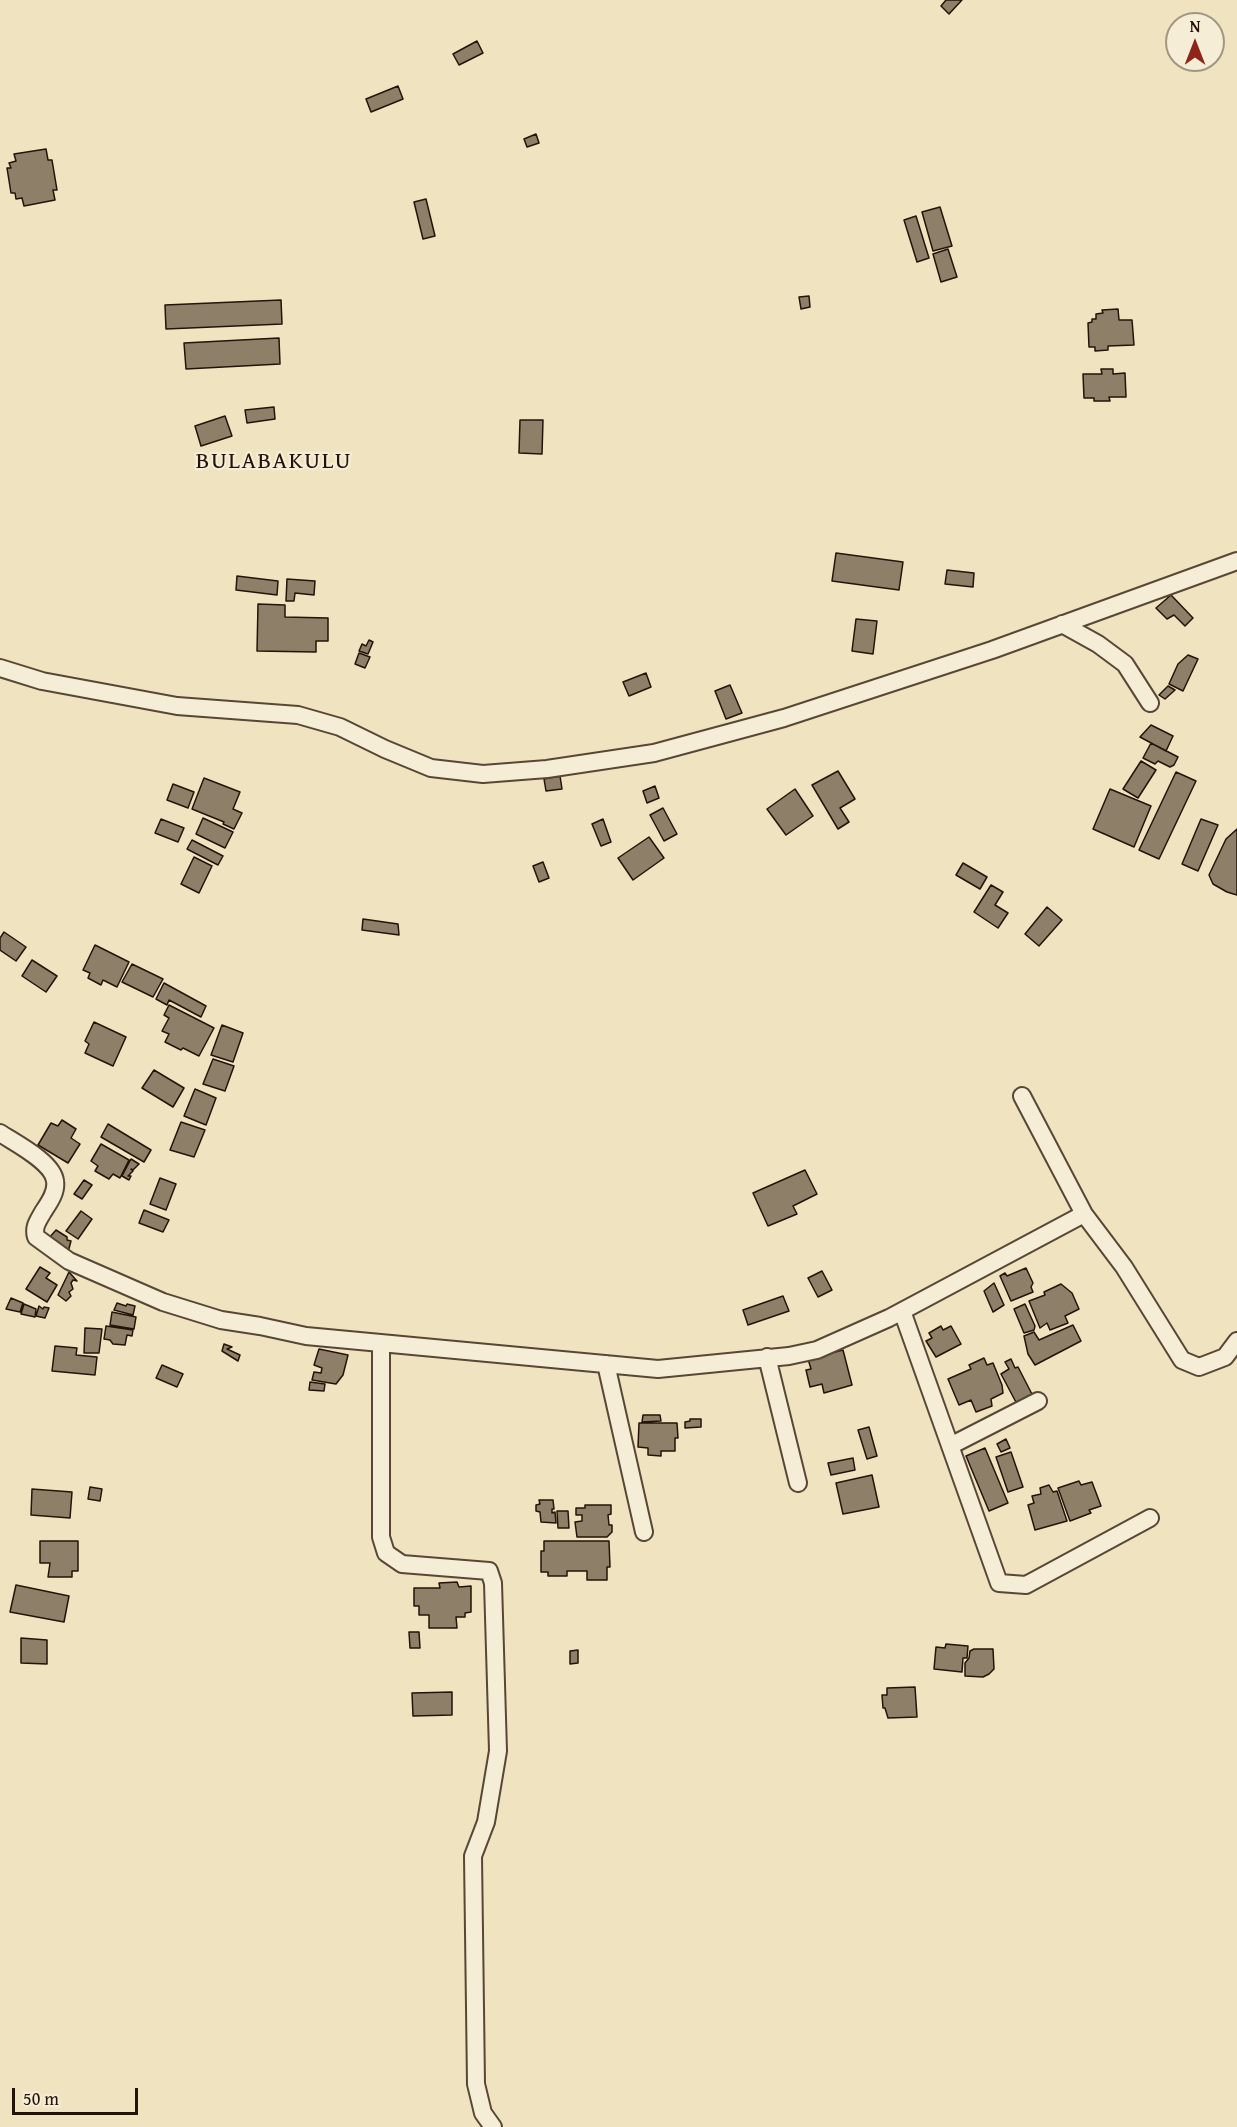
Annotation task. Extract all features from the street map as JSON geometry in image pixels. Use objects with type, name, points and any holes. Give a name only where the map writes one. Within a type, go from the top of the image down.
[{"type":"street","points":[[0,668],[42,681],[177,706],[298,715],[340,727],[431,768],[483,774],[547,769],[654,753],[784,718],[992,650],[1237,561]]},
{"type":"street","points":[[1062,624],[1098,644],[1125,664],[1150,703]]},
{"type":"street","points":[[1022,1096],[1084,1214],[1124,1267],[1182,1360],[1199,1367],[1225,1357],[1237,1341]]},
{"type":"street","points":[[0,1132],[45,1163],[56,1180],[51,1199],[35,1225],[36,1238],[69,1261],[163,1302],[221,1320],[306,1336],[658,1369],[789,1356],[817,1350],[902,1311],[1084,1214]]},
{"type":"street","points":[[902,1311],[999,1583],[1026,1585],[1150,1518]]},
{"type":"street","points":[[381,1344],[381,1537],[386,1553],[402,1564],[489,1571],[493,1583],[498,1751],[486,1822],[473,1856],[476,2084],[483,2113],[493,2127]]},
{"type":"street","points":[[767,1357],[798,1483]]},
{"type":"street","points":[[606,1364],[644,1532]]},
{"type":"street","points":[[950,1446],[1038,1401]]},
{"type":"building","points":[[946,0],[962,0],[949,14],[941,6]]},
{"type":"building","points":[[477,41],[483,53],[459,65],[453,54]]},
{"type":"building","points":[[398,86],[403,99],[371,112],[366,99]]},
{"type":"building","points":[[536,134],[539,143],[527,147],[524,139]]},
{"type":"building","points":[[46,149],[48,160],[52,160],[57,190],[53,190],[55,200],[24,206],[22,198],[16,199],[15,193],[11,193],[7,168],[11,168],[9,163],[16,161],[14,154]]},
{"type":"building","points":[[426,199],[435,236],[423,239],[414,202]]},
{"type":"building","points":[[940,207],[952,246],[933,251],[922,212]]},
{"type":"building","points":[[916,216],[929,258],[917,262],[904,220]]},
{"type":"building","points":[[948,249],[957,277],[941,282],[933,254]]},
{"type":"building","points":[[809,296],[810,307],[801,309],[799,297]]},
{"type":"building","points":[[281,300],[282,324],[166,329],[165,305]]},
{"type":"building","points":[[1118,309],[1119,320],[1132,320],[1134,345],[1108,346],[1108,350],[1095,351],[1095,347],[1089,347],[1088,323],[1096,319],[1096,314],[1103,313],[1102,310]]},
{"type":"building","points":[[279,338],[280,364],[186,369],[184,343]]},
{"type":"building","points":[[1101,369],[1113,369],[1113,374],[1125,373],[1126,397],[1109,397],[1110,401],[1094,401],[1094,398],[1084,398],[1083,374],[1102,374]]},
{"type":"building","points":[[274,407],[275,419],[247,423],[245,410]]},
{"type":"building","points":[[225,416],[232,436],[201,446],[195,426]]},
{"type":"building","points":[[520,420],[543,420],[542,454],[519,453]]},
{"type":"building","points":[[836,553],[903,562],[899,590],[832,581]]},
{"type":"building","points":[[947,570],[974,573],[973,587],[945,584]]},
{"type":"building","points":[[237,576],[278,581],[277,595],[236,590]]},
{"type":"building","points":[[287,579],[315,581],[314,595],[295,593],[294,601],[286,601]]},
{"type":"building","points":[[1171,595],[1193,618],[1185,626],[1174,615],[1167,619],[1156,608]]},
{"type":"building","points":[[258,604],[285,605],[285,617],[328,618],[328,641],[316,641],[316,652],[257,651]]},
{"type":"building","points":[[856,619],[877,621],[873,654],[852,651]]},
{"type":"building","points":[[369,640],[373,642],[368,654],[359,651],[362,644],[366,646]]},
{"type":"building","points":[[359,653],[370,657],[365,668],[355,664]]},
{"type":"building","points":[[1188,655],[1198,659],[1183,691],[1169,684],[1178,664]]},
{"type":"building","points":[[646,673],[651,687],[629,696],[623,682]]},
{"type":"building","points":[[730,685],[742,713],[726,719],[715,691]]},
{"type":"building","points":[[1168,686],[1175,690],[1165,699],[1159,695]]},
{"type":"building","points":[[1151,725],[1173,736],[1166,751],[1140,737]]},
{"type":"building","points":[[1151,743],[1178,757],[1174,765],[1170,767],[1158,761],[1155,764],[1143,758]]},
{"type":"building","points":[[1141,761],[1156,770],[1138,798],[1123,789]]},
{"type":"building","points":[[838,771],[855,799],[840,808],[849,822],[838,829],[812,785]]},
{"type":"building","points":[[1176,772],[1196,781],[1159,859],[1139,850]]},
{"type":"building","points":[[560,776],[562,789],[546,791],[544,779]]},
{"type":"building","points":[[204,778],[240,792],[233,809],[242,813],[234,829],[223,824],[224,822],[192,809]]},
{"type":"building","points":[[173,784],[194,792],[188,808],[167,800]]},
{"type":"building","points":[[655,786],[659,798],[647,803],[643,791]]},
{"type":"building","points":[[795,789],[813,816],[786,835],[767,809]]},
{"type":"building","points":[[1110,789],[1151,806],[1134,847],[1093,829]]},
{"type":"building","points":[[663,808],[677,834],[664,841],[650,815]]},
{"type":"building","points":[[203,818],[233,832],[225,848],[196,834]]},
{"type":"building","points":[[161,819],[184,828],[178,842],[155,833]]},
{"type":"building","points":[[603,819],[611,842],[601,846],[592,824]]},
{"type":"building","points":[[1201,819],[1218,825],[1198,871],[1182,864]]},
{"type":"building","points":[[1237,829],[1237,895],[1213,884],[1209,875],[1226,839]]},
{"type":"building","points":[[649,837],[664,858],[633,880],[618,858]]},
{"type":"building","points":[[192,840],[223,856],[218,865],[187,849]]},
{"type":"building","points":[[194,857],[212,866],[199,893],[181,884]]},
{"type":"building","points":[[543,862],[549,878],[539,882],[533,866]]},
{"type":"building","points":[[963,863],[987,877],[980,889],[956,875]]},
{"type":"building","points":[[991,885],[1003,892],[995,905],[1008,913],[998,928],[974,912]]},
{"type":"building","points":[[1047,907],[1062,920],[1039,946],[1025,934]]},
{"type":"building","points":[[363,919],[398,924],[399,935],[362,930]]},
{"type":"building","points":[[4,932],[26,947],[16,961],[0,950],[0,938]]},
{"type":"building","points":[[95,945],[129,962],[117,987],[103,980],[101,985],[88,978],[90,973],[83,970]]},
{"type":"building","points":[[32,960],[57,976],[46,992],[22,976]]},
{"type":"building","points":[[132,964],[163,979],[153,997],[122,982]]},
{"type":"building","points":[[164,983],[206,1006],[201,1017],[169,1000],[167,1005],[156,999]]},
{"type":"building","points":[[169,1005],[214,1028],[199,1056],[165,1042],[169,1034],[162,1031],[169,1018],[164,1015]]},
{"type":"building","points":[[94,1022],[126,1037],[113,1066],[85,1053],[89,1044],[85,1041]]},
{"type":"building","points":[[222,1025],[243,1033],[233,1062],[211,1055]]},
{"type":"building","points":[[213,1059],[234,1066],[225,1091],[203,1084]]},
{"type":"building","points":[[154,1070],[184,1088],[173,1107],[142,1088]]},
{"type":"building","points":[[195,1089],[216,1098],[206,1125],[184,1116]]},
{"type":"building","points":[[62,1120],[76,1129],[71,1138],[80,1144],[68,1163],[38,1145],[51,1123],[58,1126]]},
{"type":"building","points":[[181,1122],[205,1130],[194,1157],[170,1150]]},
{"type":"building","points":[[108,1124],[151,1150],[144,1162],[101,1137]]},
{"type":"building","points":[[101,1144],[129,1160],[120,1178],[113,1174],[109,1179],[95,1171],[98,1166],[91,1161]]},
{"type":"building","points":[[131,1159],[139,1164],[133,1170],[131,1169],[133,1171],[128,1176],[131,1176],[129,1180],[122,1176]]},
{"type":"building","points":[[805,1170],[817,1194],[793,1206],[797,1214],[768,1226],[753,1193]]},
{"type":"building","points":[[160,1178],[176,1184],[166,1210],[150,1204]]},
{"type":"building","points":[[84,1180],[92,1185],[82,1199],[74,1194]]},
{"type":"building","points":[[144,1210],[169,1220],[163,1232],[139,1223]]},
{"type":"building","points":[[81,1211],[92,1219],[78,1239],[66,1231]]},
{"type":"building","points":[[56,1230],[71,1241],[67,1256],[49,1238]]},
{"type":"building","points":[[40,1267],[50,1273],[46,1278],[57,1285],[47,1302],[26,1289]]},
{"type":"building","points":[[1026,1268],[1033,1283],[1031,1287],[1033,1292],[1011,1301],[1000,1276],[1005,1273],[1007,1276]]},
{"type":"building","points":[[822,1271],[832,1290],[818,1297],[808,1278]]},
{"type":"building","points":[[69,1272],[77,1281],[73,1280],[71,1283],[73,1289],[69,1292],[71,1296],[66,1301],[58,1295]]},
{"type":"building","points":[[994,1283],[1004,1305],[993,1312],[984,1291]]},
{"type":"building","points":[[1061,1284],[1072,1293],[1079,1309],[1065,1316],[1068,1323],[1050,1330],[1047,1323],[1040,1328],[1029,1301],[1045,1295],[1044,1292]]},
{"type":"building","points":[[783,1296],[789,1311],[748,1325],[743,1310]]},
{"type":"building","points":[[11,1298],[23,1303],[20,1312],[6,1309]]},
{"type":"building","points":[[117,1303],[135,1306],[133,1315],[114,1310]]},
{"type":"building","points":[[24,1304],[36,1309],[35,1317],[21,1314]]},
{"type":"building","points":[[1025,1304],[1035,1326],[1034,1330],[1024,1333],[1014,1309]]},
{"type":"building","points":[[39,1306],[43,1309],[44,1307],[49,1308],[45,1318],[36,1316]]},
{"type":"building","points":[[112,1312],[136,1317],[134,1329],[110,1325]]},
{"type":"building","points":[[1073,1325],[1081,1341],[1035,1365],[1028,1354],[1024,1336],[1034,1332],[1039,1340]]},
{"type":"building","points":[[106,1326],[133,1330],[132,1336],[127,1335],[125,1345],[113,1344],[110,1340],[104,1339]]},
{"type":"building","points":[[941,1326],[943,1330],[951,1326],[961,1344],[936,1357],[926,1341],[932,1338],[929,1333]]},
{"type":"building","points":[[85,1328],[102,1329],[99,1353],[84,1353]]},
{"type":"building","points":[[224,1344],[232,1347],[227,1349],[240,1355],[238,1361],[222,1351]]},
{"type":"building","points":[[55,1346],[77,1348],[76,1355],[97,1357],[95,1375],[52,1371]]},
{"type":"building","points":[[319,1349],[348,1355],[343,1375],[336,1384],[312,1380],[314,1372],[321,1373],[322,1368],[314,1365]]},
{"type":"building","points":[[843,1350],[852,1385],[824,1393],[822,1384],[810,1387],[806,1370],[811,1369],[808,1359]]},
{"type":"building","points":[[984,1358],[987,1365],[993,1363],[1003,1393],[991,1399],[992,1406],[976,1412],[971,1400],[959,1405],[948,1379],[971,1369],[969,1365]]},
{"type":"building","points":[[1011,1359],[1015,1368],[1018,1367],[1034,1398],[1018,1406],[1001,1374],[1009,1369],[1005,1362]]},
{"type":"building","points":[[162,1365],[183,1374],[177,1387],[156,1378]]},
{"type":"building","points":[[310,1382],[325,1384],[324,1391],[309,1390]]},
{"type":"building","points":[[643,1415],[660,1415],[661,1421],[642,1422]]},
{"type":"building","points":[[690,1419],[701,1419],[701,1427],[685,1428],[685,1422]]},
{"type":"building","points":[[639,1423],[677,1423],[678,1438],[675,1438],[675,1451],[661,1451],[661,1456],[648,1455],[648,1448],[638,1447]]},
{"type":"building","points":[[869,1427],[877,1456],[867,1459],[858,1430]]},
{"type":"building","points":[[1006,1439],[1010,1448],[1001,1452],[997,1444]]},
{"type":"building","points":[[985,1448],[1008,1503],[989,1511],[966,1456]]},
{"type":"building","points":[[1011,1452],[1023,1487],[1008,1492],[996,1457]]},
{"type":"building","points":[[853,1458],[855,1470],[831,1475],[828,1463]]},
{"type":"building","points":[[872,1475],[879,1507],[843,1514],[836,1483]]},
{"type":"building","points":[[1079,1481],[1081,1485],[1092,1482],[1101,1506],[1089,1510],[1091,1513],[1070,1521],[1058,1488]]},
{"type":"building","points":[[1049,1485],[1053,1492],[1057,1491],[1067,1521],[1035,1530],[1028,1505],[1034,1503],[1032,1496],[1041,1494],[1040,1488]]},
{"type":"building","points":[[90,1487],[102,1489],[100,1501],[88,1499]]},
{"type":"building","points":[[32,1489],[72,1492],[70,1518],[31,1515]]},
{"type":"building","points":[[539,1500],[553,1500],[552,1513],[555,1512],[556,1523],[541,1522],[540,1512],[536,1511],[536,1505],[540,1504]]},
{"type":"building","points":[[585,1505],[611,1505],[611,1514],[608,1515],[612,1532],[607,1537],[577,1537],[575,1522],[582,1521],[582,1515],[576,1515],[576,1508],[585,1508]]},
{"type":"building","points":[[557,1511],[568,1511],[569,1528],[558,1528]]},
{"type":"building","points":[[40,1541],[78,1541],[78,1571],[72,1571],[72,1577],[48,1577],[50,1563],[40,1563]]},
{"type":"building","points":[[544,1541],[609,1541],[610,1567],[607,1567],[607,1580],[587,1580],[587,1571],[567,1571],[567,1576],[548,1576],[548,1572],[541,1572],[541,1551],[544,1551]]},
{"type":"building","points":[[457,1582],[459,1587],[471,1586],[471,1612],[465,1613],[465,1617],[456,1617],[457,1628],[429,1628],[429,1615],[419,1615],[419,1606],[414,1606],[414,1588],[440,1588],[439,1583]]},
{"type":"building","points":[[16,1585],[69,1596],[64,1622],[10,1612]]},
{"type":"building","points":[[409,1632],[419,1632],[420,1648],[410,1648]]},
{"type":"building","points":[[21,1638],[47,1640],[47,1664],[21,1663]]},
{"type":"building","points":[[946,1644],[968,1646],[967,1658],[963,1658],[962,1672],[934,1669],[936,1647],[945,1648]]},
{"type":"building","points":[[993,1649],[994,1669],[983,1677],[965,1676],[965,1663],[970,1651]]},
{"type":"building","points":[[578,1650],[578,1663],[570,1664],[570,1651]]},
{"type":"building","points":[[915,1687],[917,1717],[888,1718],[883,1708],[882,1695],[887,1695],[887,1688]]},
{"type":"building","points":[[452,1692],[452,1715],[413,1716],[412,1693]]},
{"type":"district","name":"BULABAKULU","points":[[274,462]]}]
